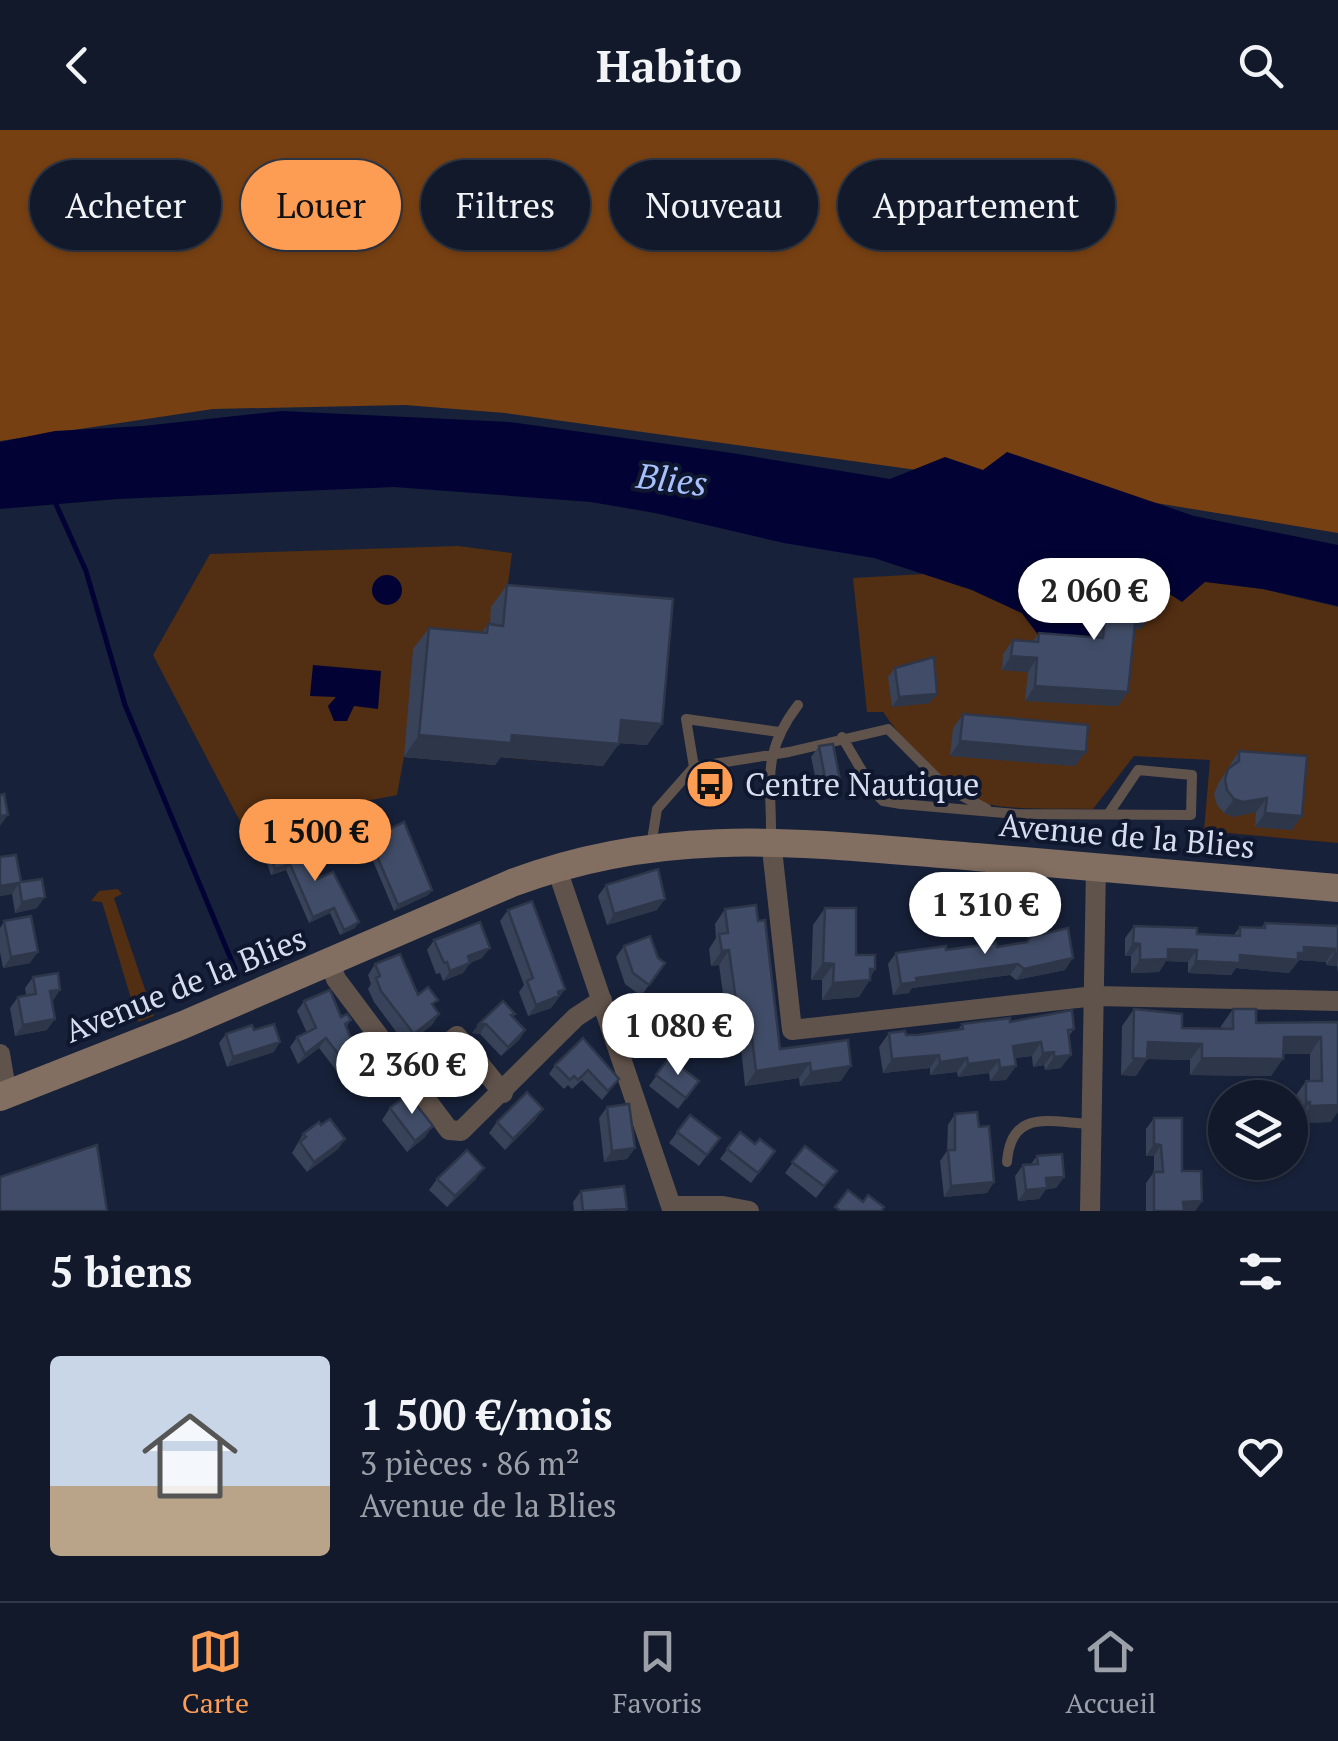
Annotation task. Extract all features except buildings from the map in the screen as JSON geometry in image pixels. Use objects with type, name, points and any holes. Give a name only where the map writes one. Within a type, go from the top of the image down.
[{"type":"main road","name":"Avenue de la Blies","points":[[4,1096],[330,964],[556,866],[651,846],[771,840],[1338,888]]},
{"type":"street","points":[[771,840],[792,1030],[1094,996],[1338,1001]]},
{"type":"street","points":[[556,866],[669,1209],[723,1206],[750,1211]]},
{"type":"street","points":[[1090,1211],[1096,867]]},
{"type":"street","points":[[330,964],[336,979],[449,1130],[462,1131],[576,1017],[602,1000]]},
{"type":"street","points":[[407,1076],[457,1036],[502,1093]]},
{"type":"street","points":[[0,1054],[4,1096]]},
{"type":"lane","points":[[771,840],[770,755],[779,732],[798,705]]},
{"type":"lane","points":[[694,766],[686,719],[779,732]]},
{"type":"lane","points":[[651,846],[657,809],[694,766],[770,755],[888,729],[948,788],[992,811]]},
{"type":"lane","points":[[842,737],[883,801],[992,811],[1191,816],[1192,776],[1138,770],[1110,813]]},
{"type":"lane","points":[[1008,1162],[1010,1139],[1025,1124],[1093,1124]]},
{"type":"shaded area","points":[[0,130],[1338,130],[1338,533],[1156,503],[505,413],[405,405],[213,409],[0,441]]},
{"type":"shaded area","points":[[458,546],[512,553],[505,607],[647,745],[606,742],[603,766],[497,757],[495,765],[404,757],[397,795],[242,825],[153,655],[210,554]]},
{"type":"shaded area","points":[[1135,572],[1263,589],[1338,607],[1338,843],[1204,831],[1210,760],[1134,756],[1093,809],[997,806],[964,793],[933,770],[883,712],[867,712],[853,578],[924,574],[972,590],[1022,613],[1048,648]]},
{"type":"shaded area","points":[[118,889],[122,894],[114,898],[154,1016],[138,1022],[102,902],[91,901],[99,891]]},
{"type":"water","name":"Blies","points":[[282,411],[510,422],[890,479],[945,457],[983,470],[1007,452],[1194,516],[1338,545],[1338,606],[1263,589],[1205,582],[1182,602],[1135,572],[1093,652],[1048,648],[1022,613],[972,590],[874,558],[591,502],[394,487],[118,499],[0,509],[0,442],[55,431]]},
{"type":"water","points":[[387,575],[398,579],[402,590],[398,601],[387,605],[376,601],[372,590],[376,579]]},
{"type":"water","points":[[313,665],[381,671],[378,709],[354,706],[347,721],[334,721],[328,706],[336,697],[310,696]]},
{"type":"waterway","points":[[55,502],[86,571],[125,705],[235,969]]},
{"type":"place","name":"Centre Nautique","points":[[710,784]]}]
